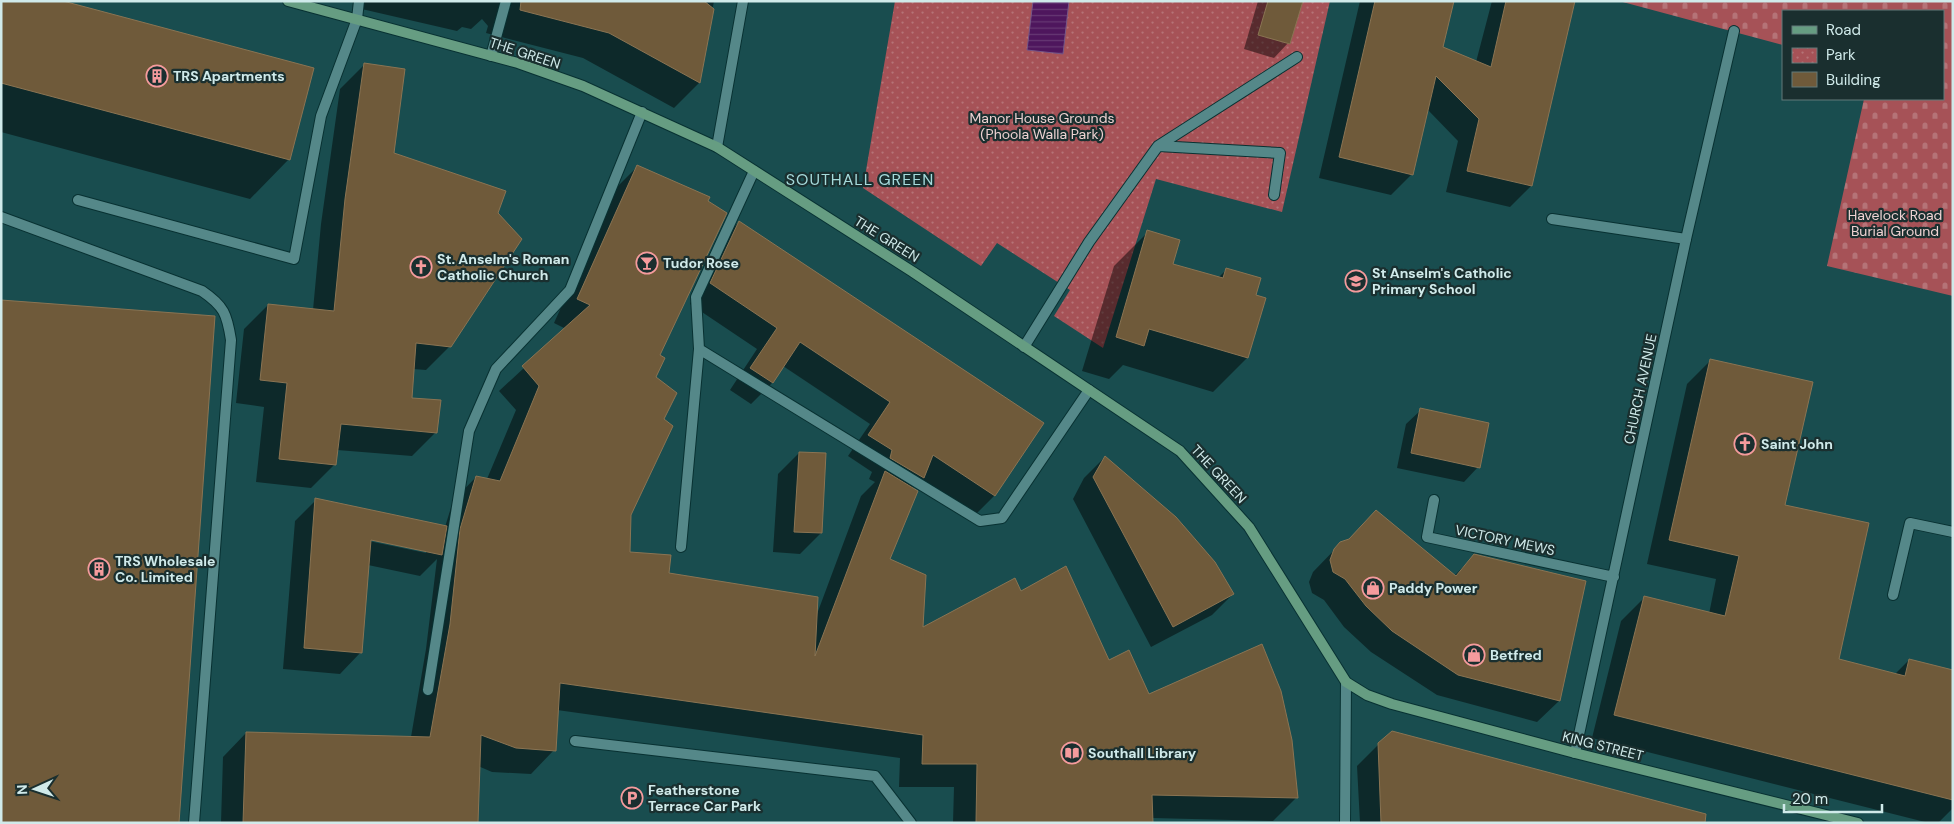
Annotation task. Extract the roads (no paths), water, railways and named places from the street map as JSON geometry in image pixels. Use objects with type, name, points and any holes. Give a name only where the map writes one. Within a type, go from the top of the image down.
[{"type":"street","name":"THE GREEN","points":[[288,1],[492,56],[583,86],[718,146],[913,272],[1180,451],[1250,527],[1346,682]]},
{"type":"street","points":[[78,200],[294,259],[321,116],[358,19],[359,1]]},
{"type":"street","points":[[492,56],[506,1]]},
{"type":"street","points":[[718,146],[743,1]]},
{"type":"street","name":"CHURCH AVENUE","points":[[1575,753],[1686,239],[1734,31]]},
{"type":"street","points":[[1024,347],[1089,242],[1158,146],[1296,57]]},
{"type":"street","points":[[428,690],[469,431],[496,369],[570,290],[642,112]]},
{"type":"street","points":[[1158,146],[1280,153],[1274,195]]},
{"type":"street","points":[[681,547],[699,349],[696,297],[754,171]]},
{"type":"street","points":[[1,217],[202,291],[218,302],[228,318],[231,340],[194,823]]},
{"type":"street","points":[[1552,219],[1686,239]]},
{"type":"street","points":[[699,349],[980,521],[1002,518],[1089,390]]},
{"type":"street","name":"VICTORY MEWS","points":[[1434,500],[1427,537],[1614,576]]},
{"type":"street","points":[[1893,596],[1910,523],[1953,532]]},
{"type":"street","points":[[1345,823],[1346,682]]},
{"type":"street","name":"KING STREET","points":[[1346,682],[1368,695],[1392,704],[1575,753],[1858,823]]},
{"type":"street","points":[[575,741],[875,776],[911,823]]},
{"type":"place","name":"TRS Apartments","points":[[157,76]]},
{"type":"place","name":"Tudor Rose","points":[[647,263]]},
{"type":"place","name":"St. Anselm's Roman Catholic Church","points":[[421,267]]},
{"type":"place","name":"St Anselm's Catholic Primary School","points":[[1356,281]]},
{"type":"place","name":"Saint John","points":[[1745,444]]},
{"type":"place","name":"TRS Wholesale Co. Limited","points":[[99,569]]},
{"type":"place","name":"Paddy Power","points":[[1373,588]]},
{"type":"place","name":"Betfred","points":[[1474,655]]},
{"type":"place","name":"Southall Library","points":[[1072,753]]},
{"type":"place","name":"Featherstone Terrace Car Park","points":[[632,798]]},
{"type":"district","name":"SOUTHALL GREEN","points":[[860,179]]},
{"type":"park label","name":"Manor House Grounds (Phoola Walla Park)","points":[[1042,126]]},
{"type":"park label","name":"Havelock Road Burial Ground","points":[[1895,224]]}]
